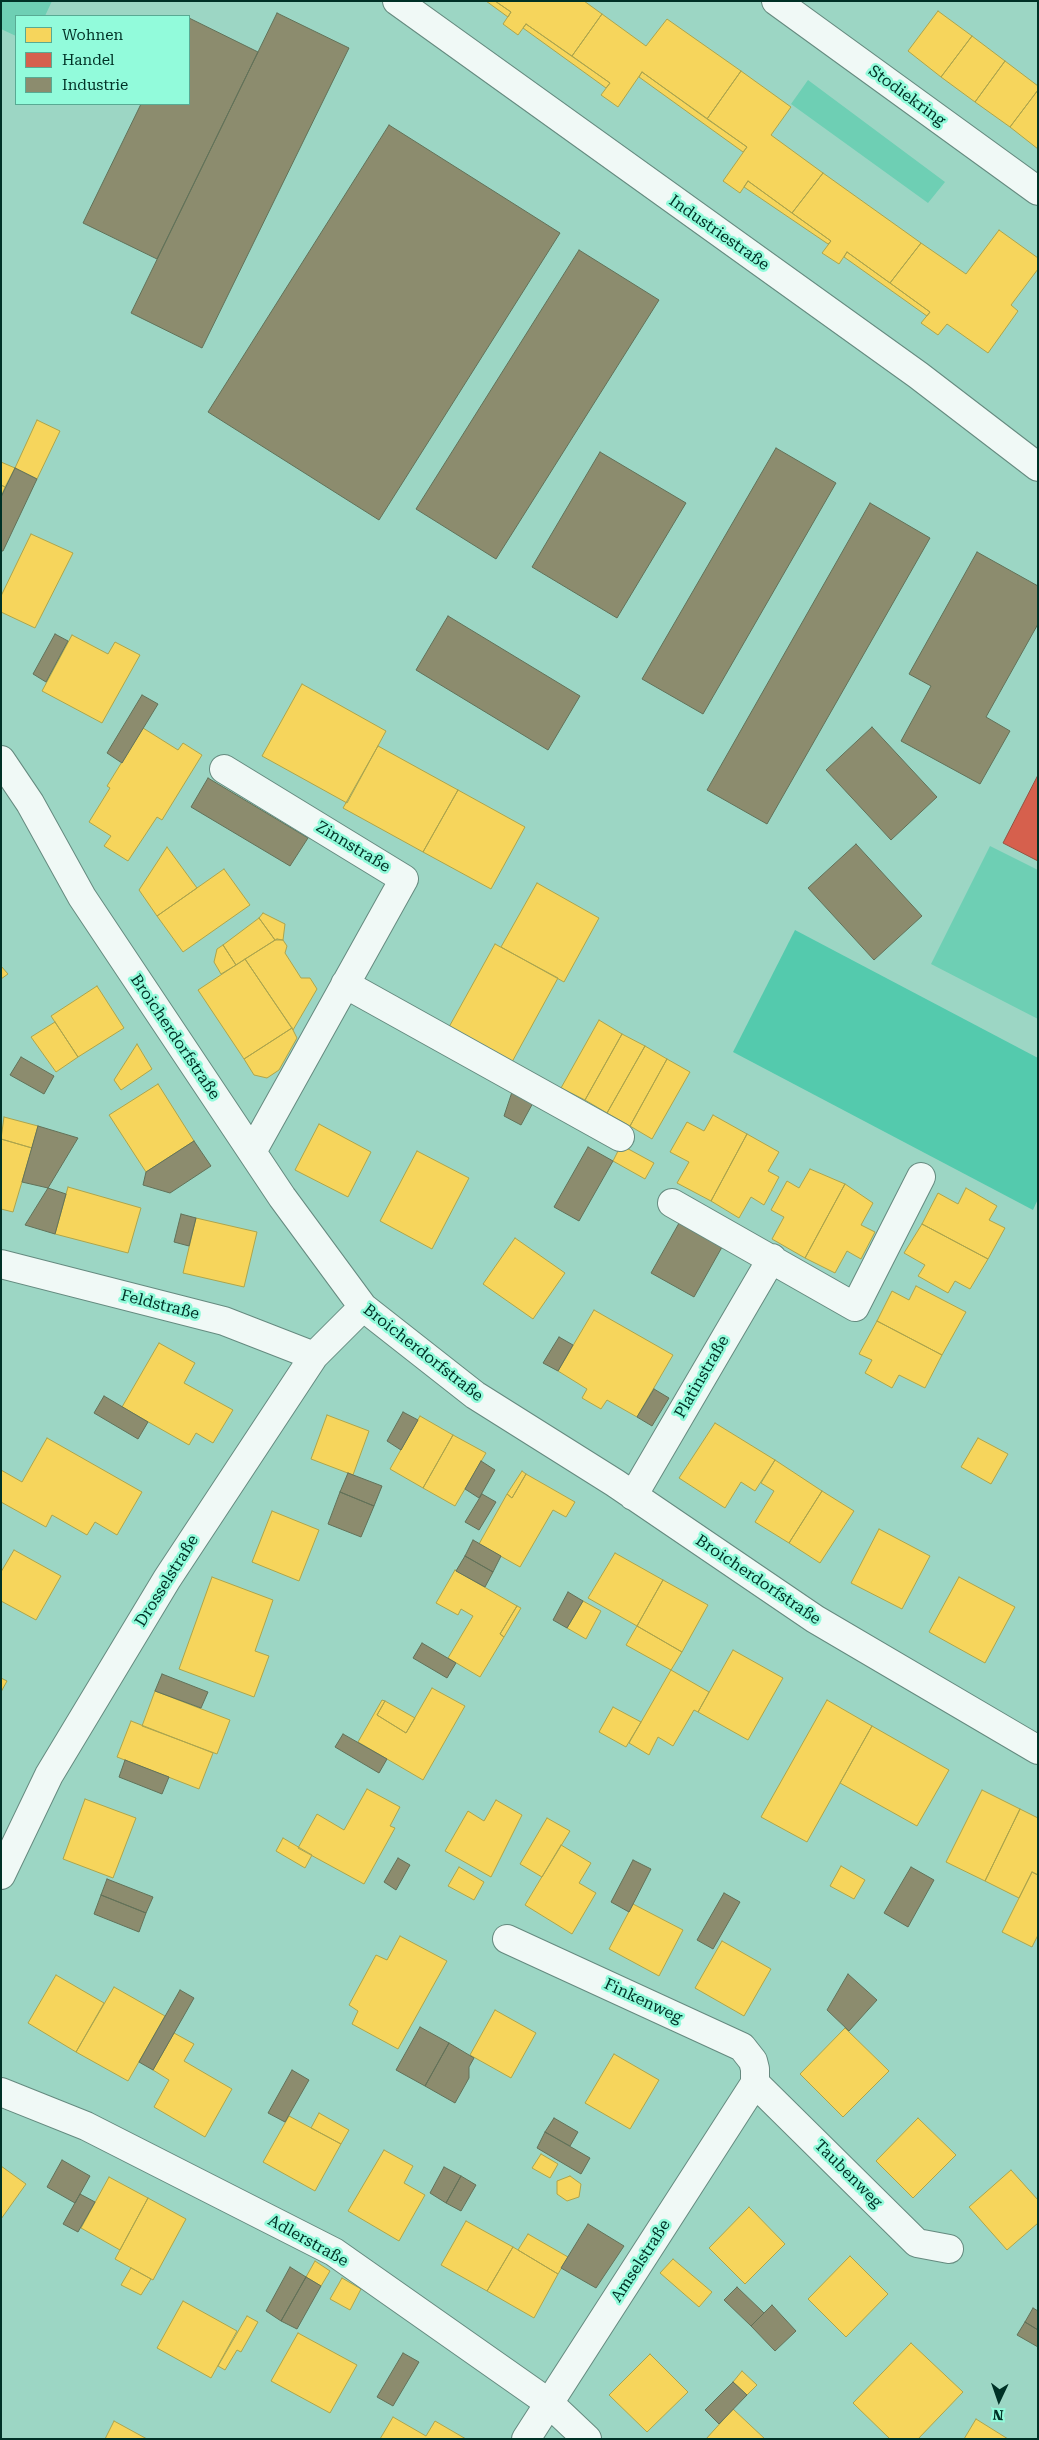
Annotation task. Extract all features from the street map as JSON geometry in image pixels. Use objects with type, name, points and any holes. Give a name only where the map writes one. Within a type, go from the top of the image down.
[{"type":"street","name":"Industriestraße","points":[[397,1],[918,375],[1038,467]]},
{"type":"street","name":"Stodiekring","points":[[776,1],[1038,191]]},
{"type":"street","name":"Broicherdorfstraße","points":[[1,760],[30,803],[82,897],[282,1197],[363,1307],[474,1395],[633,1496],[815,1620],[1038,1750]]},
{"type":"street","name":"Zinnstraße","points":[[224,769],[404,878],[252,1152]]},
{"type":"street","points":[[345,984],[620,1137]]},
{"type":"street","points":[[672,1203],[772,1258],[855,1307],[921,1177]]},
{"type":"street","name":"Platinstraße","points":[[633,1496],[772,1258]]},
{"type":"street","name":"Feldstraße","points":[[1,1264],[224,1321],[314,1356]]},
{"type":"street","name":"Drosselstraße","points":[[1,1875],[49,1775],[167,1579],[314,1356],[363,1307]]},
{"type":"street","name":"Finkenweg","points":[[507,1939],[742,2047],[755,2069],[755,2083]]},
{"type":"street","name":"Taubenweg","points":[[755,2083],[917,2242],[950,2249]]},
{"type":"street","name":"Amselstraße","points":[[526,2439],[755,2083]]},
{"type":"street","name":"Adlerstraße","points":[[1,2092],[86,2126],[334,2252],[549,2403],[587,2439]]},
{"type":"green space","points":[[1,1],[52,1],[45,15],[15,15],[15,36],[1,29]]},
{"type":"green space","points":[[808,80],[945,182],[928,203],[791,104]]},
{"type":"green space","points":[[990,846],[1038,870],[1038,1019],[931,964]]},
{"type":"green space","points":[[795,930],[1038,1058],[1038,1199],[1033,1210],[733,1052]]},
{"type":"building: Wohnen","points":[[486,1],[495,1],[511,12],[508,17]]},
{"type":"building: Wohnen","points":[[495,1],[584,1],[602,14],[572,56],[526,24],[518,35],[503,24],[511,12]]},
{"type":"building: Wohnen","points":[[938,11],[972,36],[941,77],[908,51]]},
{"type":"building: Wohnen","points":[[602,14],[646,46],[667,19],[741,71],[707,119],[642,72],[618,107],[601,95],[610,83],[572,56]]},
{"type":"building: Wohnen","points":[[526,24],[610,83],[606,88],[523,28]]},
{"type":"building: Wohnen","points":[[972,36],[1005,61],[975,102],[941,77]]},
{"type":"building: Wohnen","points":[[1005,61],[1038,86],[1038,90],[1010,127],[975,102]]},
{"type":"building: Wohnen","points":[[741,71],[791,107],[771,135],[823,173],[792,213],[748,181],[740,193],[723,181],[747,147],[707,119]]},
{"type":"building: Wohnen","points":[[642,72],[747,147],[743,152],[639,77]]},
{"type":"building: Wohnen","points":[[1038,90],[1038,149],[1010,127]]},
{"type":"building: Wohnen","points":[[823,173],[921,243],[890,283],[847,252],[839,264],[822,253],[831,241],[792,213]]},
{"type":"building: Wohnen","points":[[748,181],[831,241],[828,244],[744,187]]},
{"type":"building: Wohnen","points":[[999,230],[1038,258],[1038,269],[1011,305],[1018,311],[988,353],[947,324],[938,335],[921,323],[930,312],[890,283],[921,243],[966,274]]},
{"type":"building: Wohnen","points":[[847,252],[930,312],[927,316],[844,257]]},
{"type":"building: Wohnen","points":[[37,420],[60,431],[37,479],[15,468]]},
{"type":"building: Wohnen","points":[[1,462],[15,468],[5,487],[1,485]]},
{"type":"building: Wohnen","points":[[1,485],[5,487],[1,497]]},
{"type":"building: Wohnen","points":[[31,534],[73,553],[35,628],[1,612],[1,596]]},
{"type":"building: Wohnen","points":[[72,635],[108,654],[115,642],[140,655],[102,723],[42,691]]},
{"type":"building: Wohnen","points":[[302,684],[386,731],[347,803],[262,756]]},
{"type":"building: Wohnen","points":[[143,728],[178,750],[183,743],[202,755],[162,820],[157,817],[128,861],[104,846],[111,836],[89,822],[110,788],[107,786]]},
{"type":"building: Wohnen","points":[[378,746],[458,790],[423,852],[343,808]]},
{"type":"building: Wohnen","points":[[458,790],[525,827],[491,889],[423,852]]},
{"type":"building: Wohnen","points":[[167,847],[197,888],[157,916],[139,890]]},
{"type":"building: Wohnen","points":[[224,869],[250,905],[183,952],[157,916]]},
{"type":"building: Wohnen","points":[[537,883],[599,918],[564,982],[501,947]]},
{"type":"building: Wohnen","points":[[263,913],[285,924],[283,940],[275,940],[259,918]]},
{"type":"building: Wohnen","points":[[259,918],[275,940],[236,965],[223,945]]},
{"type":"building: Wohnen","points":[[277,939],[283,940],[287,946],[285,953],[301,978],[310,978],[317,989],[293,1030],[245,959]]},
{"type":"building: Wohnen","points":[[495,944],[558,978],[512,1062],[449,1027]]},
{"type":"building: Wohnen","points":[[223,945],[236,965],[221,974],[214,962],[217,949]]},
{"type":"building: Wohnen","points":[[245,959],[292,1028],[244,1059],[198,990]]},
{"type":"building: Wohnen","points":[[1,966],[8,974],[1,979]]},
{"type":"building: Wohnen","points":[[97,986],[124,1028],[78,1057],[51,1016]]},
{"type":"building: Wohnen","points":[[599,1020],[622,1034],[585,1100],[561,1088]]},
{"type":"building: Wohnen","points":[[55,1022],[78,1057],[56,1072],[31,1037]]},
{"type":"building: Wohnen","points":[[292,1028],[297,1038],[279,1070],[267,1078],[254,1075],[244,1059]]},
{"type":"building: Wohnen","points":[[622,1034],[645,1046],[607,1113],[585,1100]]},
{"type":"building: Wohnen","points":[[137,1044],[152,1069],[121,1090],[114,1080]]},
{"type":"building: Wohnen","points":[[645,1046],[667,1059],[630,1126],[607,1113]]},
{"type":"building: Wohnen","points":[[667,1059],[690,1072],[652,1139],[630,1126]]},
{"type":"building: Wohnen","points":[[158,1084],[194,1141],[146,1172],[109,1115]]},
{"type":"building: Wohnen","points":[[713,1115],[747,1134],[711,1201],[677,1183],[689,1162],[670,1152],[687,1122],[704,1131]]},
{"type":"building: Wohnen","points":[[4,1117],[38,1126],[32,1148],[1,1139]]},
{"type":"building: Wohnen","points":[[319,1124],[371,1152],[348,1197],[295,1170]]},
{"type":"building: Wohnen","points":[[747,1134],[779,1152],[768,1171],[779,1177],[764,1205],[751,1197],[739,1218],[711,1201]]},
{"type":"building: Wohnen","points":[[1,1139],[32,1148],[13,1212],[1,1209]]},
{"type":"building: Wohnen","points":[[621,1145],[654,1163],[645,1179],[613,1161]]},
{"type":"building: Wohnen","points":[[417,1151],[469,1178],[432,1249],[380,1221]]},
{"type":"building: Wohnen","points":[[810,1169],[845,1184],[805,1258],[772,1239],[784,1217],[771,1210],[787,1181],[799,1188]]},
{"type":"building: Wohnen","points":[[845,1184],[873,1203],[861,1225],[875,1232],[861,1259],[847,1251],[835,1273],[805,1258]]},
{"type":"building: Wohnen","points":[[68,1187],[141,1208],[128,1253],[55,1234]]},
{"type":"building: Wohnen","points":[[966,1188],[997,1206],[989,1220],[1005,1228],[988,1259],[922,1224],[938,1193],[958,1204]]},
{"type":"building: Wohnen","points":[[196,1218],[257,1232],[244,1287],[183,1273]]},
{"type":"building: Wohnen","points":[[922,1224],[988,1259],[970,1289],[955,1281],[948,1293],[918,1276],[925,1265],[904,1253]]},
{"type":"building: Wohnen","points":[[515,1238],[565,1273],[533,1319],[483,1284]]},
{"type":"building: Wohnen","points":[[916,1286],[966,1312],[942,1355],[877,1321],[892,1291],[909,1300]]},
{"type":"building: Wohnen","points":[[594,1310],[673,1355],[637,1417],[607,1400],[601,1409],[582,1398],[587,1389],[558,1371]]},
{"type":"building: Wohnen","points":[[877,1321],[942,1355],[925,1388],[899,1375],[892,1388],[865,1373],[872,1360],[859,1354]]},
{"type":"building: Wohnen","points":[[159,1343],[195,1363],[184,1383],[233,1410],[213,1443],[196,1433],[189,1445],[122,1407]]},
{"type":"building: Wohnen","points":[[327,1415],[369,1431],[353,1475],[311,1459]]},
{"type":"building: Wohnen","points":[[420,1416],[453,1435],[423,1488],[390,1469]]},
{"type":"building: Wohnen","points":[[715,1423],[775,1460],[755,1491],[741,1482],[725,1508],[679,1478]]},
{"type":"building: Wohnen","points":[[453,1435],[486,1453],[455,1506],[423,1488]]},
{"type":"building: Wohnen","points":[[47,1438],[142,1492],[117,1535],[95,1522],[87,1535],[52,1515],[46,1527],[1,1502],[1,1470],[22,1482]]},
{"type":"building: Wohnen","points":[[978,1438],[1008,1454],[991,1484],[961,1467]]},
{"type":"building: Wohnen","points":[[775,1460],[822,1491],[789,1543],[755,1522],[774,1491],[761,1483]]},
{"type":"building: Wohnen","points":[[522,1471],[526,1474],[512,1498],[507,1494]]},
{"type":"building: Wohnen","points":[[526,1474],[575,1502],[566,1517],[553,1510],[520,1567],[479,1544],[507,1494],[512,1498]]},
{"type":"building: Wohnen","points":[[822,1491],[854,1511],[820,1563],[789,1543]]},
{"type":"building: Wohnen","points":[[272,1511],[319,1530],[299,1581],[252,1562]]},
{"type":"building: Wohnen","points":[[879,1529],[930,1556],[902,1609],[851,1583]]},
{"type":"building: Wohnen","points":[[14,1550],[61,1576],[36,1620],[1,1601],[1,1572]]},
{"type":"building: Wohnen","points":[[615,1553],[663,1580],[637,1626],[588,1598]]},
{"type":"building: Wohnen","points":[[455,1570],[517,1606],[500,1634],[504,1637],[480,1677],[448,1658],[473,1616],[461,1609],[458,1615],[436,1603]]},
{"type":"building: Wohnen","points":[[212,1577],[273,1600],[255,1651],[269,1656],[254,1697],[179,1669]]},
{"type":"building: Wohnen","points":[[959,1577],[1015,1607],[985,1663],[929,1632]]},
{"type":"building: Wohnen","points":[[663,1580],[708,1605],[682,1652],[637,1626]]},
{"type":"building: Wohnen","points":[[583,1601],[601,1611],[586,1639],[567,1628]]},
{"type":"building: Wohnen","points":[[517,1606],[521,1608],[504,1637],[500,1634]]},
{"type":"building: Wohnen","points":[[637,1626],[682,1652],[671,1670],[626,1645]]},
{"type":"building: Wohnen","points":[[733,1650],[783,1678],[748,1740],[698,1712]]},
{"type":"building: Wohnen","points":[[671,1670],[709,1692],[698,1712],[694,1710],[673,1746],[658,1737],[649,1755],[629,1743]]},
{"type":"building: Wohnen","points":[[1,1678],[7,1681],[1,1692]]},
{"type":"building: Wohnen","points":[[432,1688],[465,1706],[423,1780],[358,1742],[382,1700],[385,1701],[377,1715],[406,1733]]},
{"type":"building: Wohnen","points":[[155,1691],[230,1720],[217,1754],[142,1726]]},
{"type":"building: Wohnen","points":[[827,1700],[872,1726],[807,1842],[761,1817]]},
{"type":"building: Wohnen","points":[[385,1701],[415,1718],[406,1733],[377,1715]]},
{"type":"building: Wohnen","points":[[613,1707],[641,1722],[626,1747],[599,1732]]},
{"type":"building: Wohnen","points":[[131,1721],[213,1753],[199,1789],[117,1757]]},
{"type":"building: Wohnen","points":[[872,1726],[949,1770],[917,1826],[840,1783]]},
{"type":"building: Wohnen","points":[[367,1789],[400,1807],[390,1826],[395,1828],[364,1884],[298,1848],[317,1814],[344,1830]]},
{"type":"building: Wohnen","points":[[982,1790],[1020,1809],[985,1881],[946,1862]]},
{"type":"building: Wohnen","points":[[85,1799],[136,1818],[113,1878],[63,1859]]},
{"type":"building: Wohnen","points":[[496,1800],[522,1815],[491,1877],[445,1851],[468,1811],[484,1821]]},
{"type":"building: Wohnen","points":[[1020,1809],[1038,1818],[1038,1875],[1032,1872],[1019,1898],[985,1881]]},
{"type":"building: Wohnen","points":[[547,1818],[570,1831],[542,1877],[520,1864]]},
{"type":"building: Wohnen","points":[[283,1838],[312,1855],[305,1868],[276,1851]]},
{"type":"building: Wohnen","points":[[561,1845],[591,1863],[579,1883],[596,1893],[572,1934],[525,1905]]},
{"type":"building: Wohnen","points":[[841,1866],[865,1880],[854,1899],[830,1886]]},
{"type":"building: Wohnen","points":[[459,1867],[484,1882],[474,1900],[448,1886]]},
{"type":"building: Wohnen","points":[[1032,1872],[1038,1875],[1038,1935],[1032,1947],[1002,1932]]},
{"type":"building: Wohnen","points":[[633,1904],[683,1930],[659,1976],[609,1949]]},
{"type":"building: Wohnen","points":[[400,1936],[447,1961],[398,2049],[352,2024],[358,2011],[349,2005],[376,1955],[387,1960]]},
{"type":"building: Wohnen","points":[[722,1941],[771,1969],[744,2016],[695,1988]]},
{"type":"building: Wohnen","points":[[56,1975],[104,2003],[76,2052],[28,2023]]},
{"type":"building: Wohnen","points":[[114,1987],[165,2016],[128,2081],[76,2052]]},
{"type":"building: Wohnen","points":[[495,2010],[536,2033],[511,2078],[470,2055]]},
{"type":"building: Wohnen","points":[[845,2028],[889,2071],[843,2117],[800,2074]]},
{"type":"building: Wohnen","points":[[174,2033],[194,2044],[184,2061],[232,2089],[205,2137],[154,2107],[169,2080],[153,2070]]},
{"type":"building: Wohnen","points":[[614,2054],[659,2080],[630,2129],[585,2103]]},
{"type":"building: Wohnen","points":[[319,2113],[349,2130],[341,2144],[311,2128]]},
{"type":"building: Wohnen","points":[[289,2116],[341,2144],[315,2191],[263,2162]]},
{"type":"building: Wohnen","points":[[918,2118],[956,2155],[913,2198],[876,2161]]},
{"type":"building: Wohnen","points":[[384,2150],[413,2166],[404,2183],[425,2195],[399,2241],[348,2211]]},
{"type":"building: Wohnen","points":[[541,2154],[558,2164],[550,2178],[532,2168]]},
{"type":"building: Wohnen","points":[[1,2166],[26,2184],[1,2219]]},
{"type":"building: Wohnen","points":[[1011,2170],[1038,2200],[1038,2223],[1007,2250],[969,2207]]},
{"type":"building: Wohnen","points":[[570,2176],[581,2184],[579,2197],[567,2201],[557,2194],[557,2181]]},
{"type":"building: Wohnen","points":[[109,2177],[148,2198],[120,2250],[81,2228]]},
{"type":"building: Wohnen","points":[[148,2198],[186,2219],[153,2280],[115,2259]]},
{"type":"building: Wohnen","points":[[749,2207],[785,2244],[745,2284],[709,2248]]},
{"type":"building: Wohnen","points":[[466,2221],[513,2247],[487,2291],[441,2265]]},
{"type":"building: Wohnen","points":[[528,2234],[568,2257],[558,2274],[518,2250]]},
{"type":"building: Wohnen","points":[[513,2247],[558,2274],[534,2318],[487,2291]]},
{"type":"building: Wohnen","points":[[850,2256],[888,2294],[846,2337],[808,2299]]},
{"type":"building: Wohnen","points":[[673,2259],[712,2292],[699,2307],[660,2273]]},
{"type":"building: Wohnen","points":[[315,2261],[330,2271],[321,2286],[306,2277]]},
{"type":"building: Wohnen","points":[[131,2268],[151,2279],[141,2295],[121,2285]]},
{"type":"building: Wohnen","points":[[342,2278],[361,2289],[350,2310],[330,2299]]},
{"type":"building: Wohnen","points":[[183,2301],[237,2331],[211,2378],[157,2348]]},
{"type":"building: Wohnen","points":[[247,2316],[258,2322],[241,2352],[237,2350],[225,2370],[218,2366]]},
{"type":"building: Wohnen","points":[[298,2333],[357,2365],[330,2413],[271,2381]]},
{"type":"building: Wohnen","points":[[911,2343],[963,2392],[918,2439],[890,2439],[853,2403]]},
{"type":"building: Wohnen","points":[[650,2354],[688,2392],[647,2432],[609,2395]]},
{"type":"building: Wohnen","points":[[742,2371],[757,2385],[747,2395],[733,2382]]},
{"type":"building: Wohnen","points":[[733,2409],[765,2439],[706,2439]]},
{"type":"building: Wohnen","points":[[393,2417],[426,2436],[435,2421],[466,2439],[380,2439]]},
{"type":"building: Wohnen","points":[[976,2419],[1008,2439],[964,2439]]},
{"type":"building: Wohnen","points":[[114,2421],[147,2439],[105,2439]]},
{"type":"building: Handel","points":[[1038,775],[1038,861],[1003,843]]},
{"type":"building: Industrie","points":[[277,13],[349,48],[202,348],[131,313]]},
{"type":"building: Industrie","points":[[190,18],[258,52],[157,259],[83,223],[141,105],[190,105]]},
{"type":"building: Industrie","points":[[389,125],[560,233],[379,520],[208,412]]},
{"type":"building: Industrie","points":[[579,250],[659,300],[496,559],[416,509]]},
{"type":"building: Industrie","points":[[776,448],[836,483],[703,714],[642,679]]},
{"type":"building: Industrie","points":[[600,452],[686,503],[617,618],[532,567]]},
{"type":"building: Industrie","points":[[15,468],[37,479],[3,551],[1,551],[1,497]]},
{"type":"building: Industrie","points":[[870,503],[930,538],[767,824],[707,790]]},
{"type":"building: Industrie","points":[[977,552],[1038,586],[1038,624],[986,717],[1010,731],[980,784],[901,741],[931,686],[909,674]]},
{"type":"building: Industrie","points":[[448,616],[580,696],[548,750],[416,670]]},
{"type":"building: Industrie","points":[[55,634],[68,641],[46,682],[33,674]]},
{"type":"building: Industrie","points":[[142,695],[158,704],[122,763],[107,753]]},
{"type":"building: Industrie","points":[[872,727],[937,797],[891,840],[826,770]]},
{"type":"building: Industrie","points":[[208,778],[308,838],[290,866],[191,807]]},
{"type":"building: Industrie","points":[[856,844],[922,916],[874,960],[808,888]]},
{"type":"building: Industrie","points":[[21,1057],[54,1076],[44,1094],[10,1075]]},
{"type":"building: Industrie","points":[[513,1089],[534,1101],[521,1125],[504,1116]]},
{"type":"building: Industrie","points":[[38,1126],[78,1138],[48,1188],[22,1182]]},
{"type":"building: Industrie","points":[[194,1141],[211,1166],[170,1193],[143,1185],[146,1172]]},
{"type":"building: Industrie","points":[[588,1147],[613,1161],[579,1221],[554,1207]]},
{"type":"building: Industrie","points":[[48,1188],[66,1194],[55,1234],[25,1225]]},
{"type":"building: Industrie","points":[[181,1214],[196,1218],[189,1246],[174,1242]]},
{"type":"building: Industrie","points":[[683,1216],[726,1240],[694,1297],[651,1273]]},
{"type":"building: Industrie","points":[[559,1337],[573,1345],[558,1371],[543,1363]]},
{"type":"building: Industrie","points":[[654,1389],[669,1398],[652,1426],[637,1417]]},
{"type":"building: Industrie","points":[[104,1396],[148,1422],[138,1439],[94,1413]]},
{"type":"building: Industrie","points":[[403,1412],[418,1420],[401,1450],[387,1441]]},
{"type":"building: Industrie","points":[[481,1461],[495,1470],[479,1498],[465,1489]]},
{"type":"building: Industrie","points":[[348,1473],[382,1486],[374,1506],[340,1492]]},
{"type":"building: Industrie","points":[[340,1492],[374,1506],[361,1537],[328,1524]]},
{"type":"building: Industrie","points":[[482,1494],[496,1502],[479,1530],[465,1522]]},
{"type":"building: Industrie","points":[[473,1540],[501,1556],[493,1572],[465,1556]]},
{"type":"building: Industrie","points":[[465,1556],[493,1572],[485,1587],[456,1571]]},
{"type":"building: Industrie","points":[[568,1592],[583,1601],[567,1628],[553,1620]]},
{"type":"building: Industrie","points":[[422,1643],[456,1663],[447,1678],[413,1658]]},
{"type":"building: Industrie","points":[[162,1674],[208,1692],[201,1708],[155,1691]]},
{"type":"building: Industrie","points":[[343,1734],[387,1759],[379,1773],[335,1747]]},
{"type":"building: Industrie","points":[[125,1760],[169,1777],[162,1794],[119,1777]]},
{"type":"building: Industrie","points":[[398,1858],[410,1865],[396,1890],[384,1882]]},
{"type":"building: Industrie","points":[[633,1860],[651,1869],[629,1912],[611,1902]]},
{"type":"building: Industrie","points":[[911,1867],[934,1880],[908,1927],[884,1913]]},
{"type":"building: Industrie","points":[[107,1879],[153,1897],[146,1913],[101,1895]]},
{"type":"building: Industrie","points":[[724,1893],[740,1902],[713,1949],[697,1940]]},
{"type":"building: Industrie","points":[[101,1895],[146,1913],[139,1932],[94,1914]]},
{"type":"building: Industrie","points":[[848,1974],[877,2000],[849,2031],[827,2010]]},
{"type":"building: Industrie","points":[[180,1990],[194,1998],[153,2070],[139,2062]]},
{"type":"building: Industrie","points":[[420,2027],[449,2043],[425,2086],[396,2070]]},
{"type":"building: Industrie","points":[[449,2043],[474,2058],[469,2067],[469,2078],[455,2103],[425,2086]]},
{"type":"building: Industrie","points":[[292,2070],[309,2080],[285,2122],[268,2113]]},
{"type":"building: Industrie","points":[[554,2118],[578,2132],[570,2146],[545,2132]]},
{"type":"building: Industrie","points":[[545,2132],[590,2158],[581,2174],[537,2148]]},
{"type":"building: Industrie","points":[[62,2160],[90,2176],[75,2203],[47,2187]]},
{"type":"building: Industrie","points":[[444,2167],[461,2176],[446,2203],[430,2193]]},
{"type":"building: Industrie","points":[[461,2176],[476,2185],[461,2211],[446,2203]]},
{"type":"building: Industrie","points":[[80,2194],[95,2202],[78,2232],[63,2224]]},
{"type":"building: Industrie","points":[[588,2224],[624,2246],[596,2288],[561,2268]]},
{"type":"building: Industrie","points":[[290,2267],[306,2277],[281,2321],[266,2311]]},
{"type":"building: Industrie","points":[[306,2277],[321,2286],[297,2329],[281,2321]]},
{"type":"building: Industrie","points":[[737,2287],[764,2313],[751,2326],[724,2300]]},
{"type":"building: Industrie","points":[[772,2305],[796,2331],[775,2351],[751,2326]]},
{"type":"building: Industrie","points":[[1033,2308],[1038,2311],[1038,2330],[1025,2322]]},
{"type":"building: Industrie","points":[[1025,2322],[1038,2330],[1038,2347],[1017,2335]]},
{"type":"building: Industrie","points":[[403,2353],[419,2362],[393,2406],[377,2397]]},
{"type":"building: Industrie","points":[[733,2382],[747,2395],[719,2424],[705,2410]]}]
